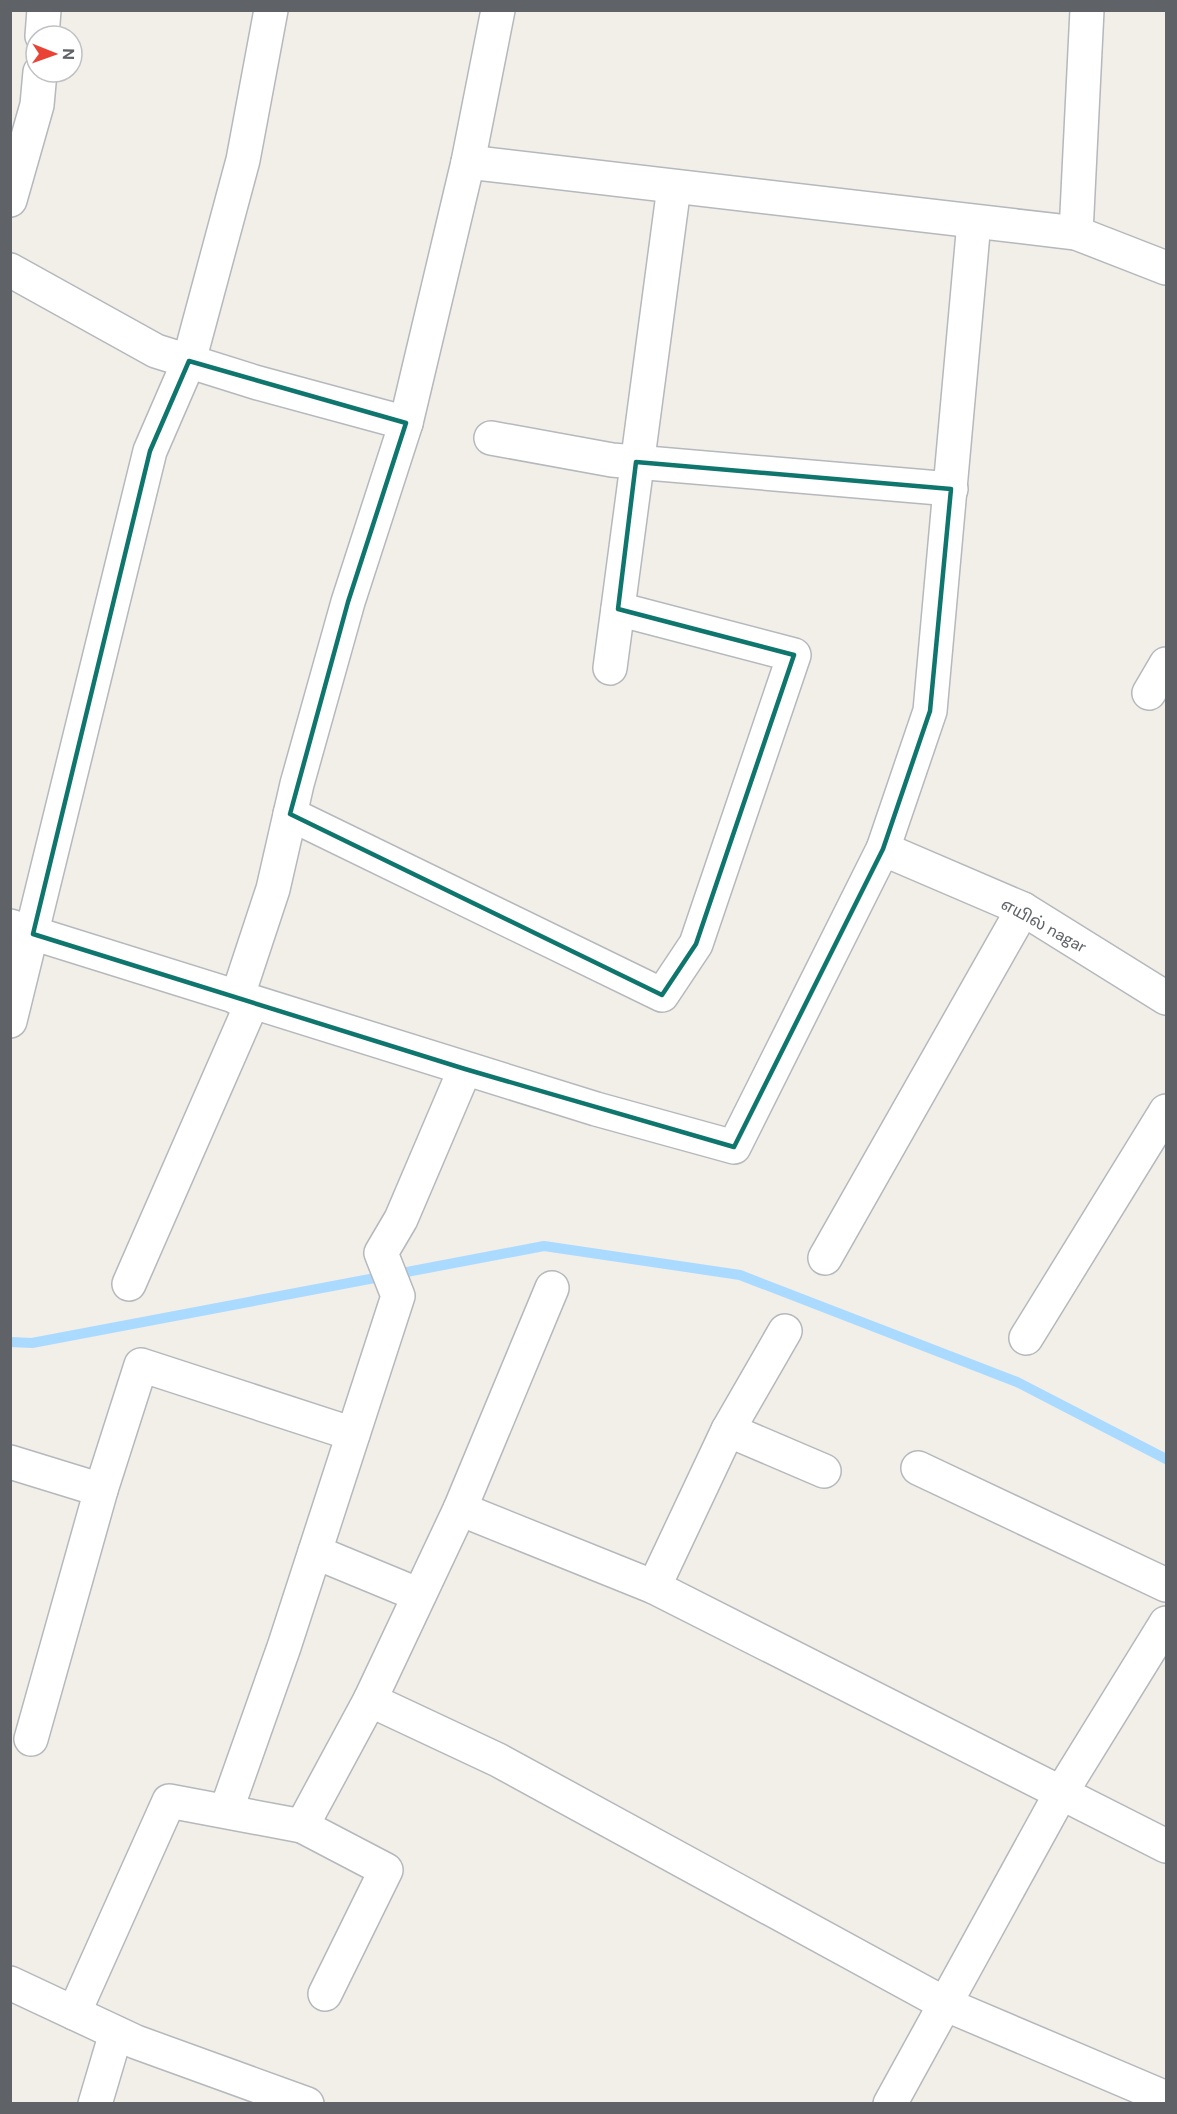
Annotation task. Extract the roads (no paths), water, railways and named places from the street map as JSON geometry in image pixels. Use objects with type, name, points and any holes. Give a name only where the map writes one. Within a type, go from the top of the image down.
[{"type":"street","points":[[10,1021],[22,930],[150,451],[189,361],[243,160],[271,10]]},
{"type":"street","points":[[129,1284],[244,1000],[290,814],[348,602],[406,423],[468,162],[498,10]]},
{"type":"street","points":[[1076,233],[1087,10]]},
{"type":"street","points":[[10,200],[37,105],[39,84]]},
{"type":"street","points":[[468,162],[1076,233],[1167,268]]},
{"type":"street","points":[[610,668],[674,187]]},
{"type":"street","points":[[22,930],[596,1109],[734,1147],[883,849],[930,711],[974,222]]},
{"type":"street","points":[[10,270],[156,351],[258,383],[406,423]]},
{"type":"street","points":[[491,438],[636,462],[951,489]]},
{"type":"street","points":[[290,814],[662,995],[696,944],[795,655],[618,609]]},
{"type":"street","points":[[1149,693],[1167,664]]},
{"type":"street","name":"எயில் nagar","points":[[883,849],[1023,909],[1167,998]]},
{"type":"street","points":[[825,1258],[1023,909]]},
{"type":"street","points":[[226,1811],[315,1552],[398,1296],[381,1253],[402,1220],[465,1069]]},
{"type":"street","points":[[1026,1338],[1167,1111]]},
{"type":"street","points":[[302,1826],[370,1700],[460,1509],[552,1288]]},
{"type":"street","points":[[654,1587],[728,1430],[785,1331]]},
{"type":"street","points":[[31,1739],[101,1490],[141,1365],[353,1434]]},
{"type":"street","points":[[728,1430],[824,1472]]},
{"type":"street","points":[[10,1462],[101,1490]]},
{"type":"street","points":[[918,1468],[1167,1585]]},
{"type":"street","points":[[460,1509],[654,1587],[1167,1846]]},
{"type":"street","points":[[315,1552],[419,1595]]},
{"type":"street","points":[[890,2103],[947,2005],[1061,1793],[1167,1623]]},
{"type":"street","points":[[370,1700],[498,1760],[947,2005],[1167,2098]]},
{"type":"street","points":[[74,2013],[169,1801],[302,1826],[386,1870],[325,1994]]},
{"type":"street","points":[[10,1983],[116,2033],[307,2103]]},
{"type":"street","points":[[95,2103],[116,2033]]},
{"type":"waterway","points":[[10,1342],[32,1343],[544,1246],[740,1275],[1017,1382],[1166,1459]]}]
